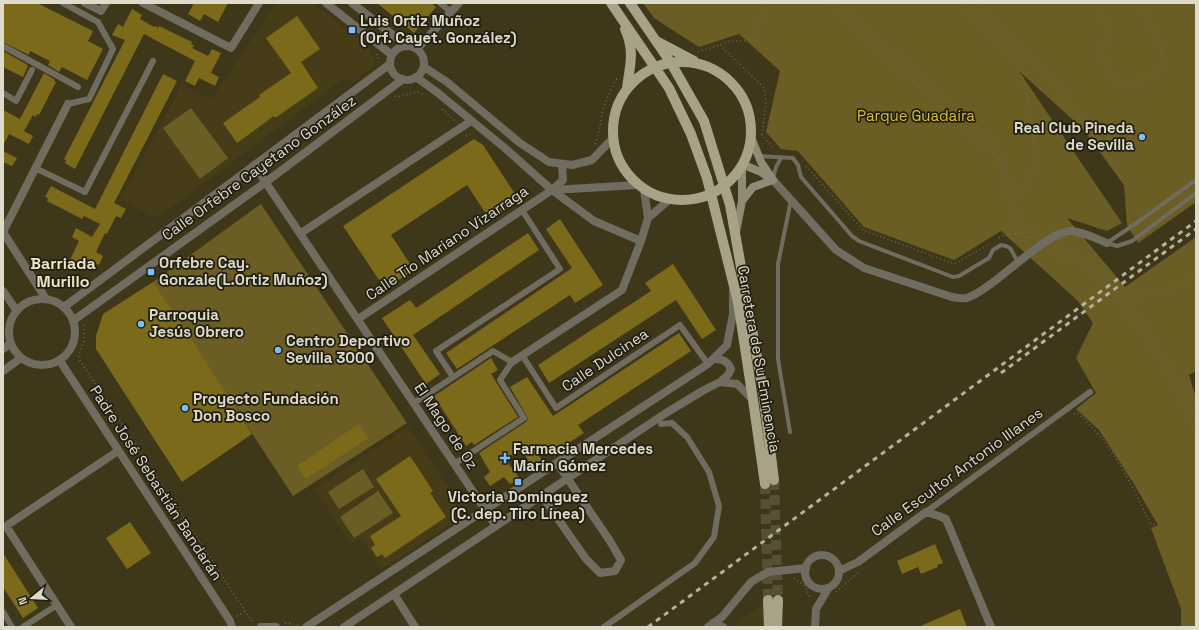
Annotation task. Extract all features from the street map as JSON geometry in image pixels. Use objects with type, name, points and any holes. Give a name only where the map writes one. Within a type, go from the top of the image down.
[{"type":"main road","name":"Carretera de Su Eminencia","points":[[612,3],[669,88],[691,134],[711,193],[738,302],[753,400],[769,482],[763,391],[730,205],[724,184],[704,120],[671,63],[630,3]]},
{"type":"main road","points":[[619,14],[630,40],[632,53],[627,88]]},
{"type":"main road","points":[[656,41],[699,64],[717,71],[732,83],[744,99],[750,117],[751,137],[743,166],[742,201],[735,234]]},
{"type":"main road","points":[[699,64],[680,62],[671,63],[642,74],[627,88],[618,103],[613,120],[613,138],[617,156],[626,172],[641,188],[653,195],[669,200],[685,201],[702,198],[731,181],[743,166]]},
{"type":"main road","points":[[751,137],[759,156],[773,180]]},
{"type":"main road","points":[[743,166],[761,172],[773,180]]},
{"type":"main road","points":[[742,201],[753,188],[773,180]]},
{"type":"main road","points":[[769,627],[773,600],[777,627]]},
{"type":"street","points":[[46,299],[3,232],[68,104],[89,99],[113,49],[98,22],[63,3]]},
{"type":"street","points":[[85,3],[101,12],[106,3]]},
{"type":"street","points":[[144,3],[231,48],[259,3]]},
{"type":"street","points":[[326,3],[392,55]]},
{"type":"street","points":[[352,3],[407,46],[417,49],[423,57],[424,67],[419,75],[416,77],[403,79],[396,75],[390,64],[392,55],[397,49],[407,46]]},
{"type":"street","points":[[440,3],[451,12]]},
{"type":"street","points":[[417,49],[459,3]]},
{"type":"street","points":[[3,46],[78,87]]},
{"type":"street","points":[[35,168],[85,192],[153,61]]},
{"type":"street","name":"Calle Orfebre Cayetano González","points":[[64,307],[390,64]]},
{"type":"street","points":[[424,67],[447,82],[520,143],[549,162],[562,164],[582,164],[592,160],[613,138]]},
{"type":"street","points":[[3,93],[16,100],[32,70]]},
{"type":"street","points":[[416,77],[438,93],[506,149],[552,190],[594,221],[641,241]]},
{"type":"street","name":"Calle Orfebre Cayetano González","points":[[74,320],[266,182],[403,79]]},
{"type":"street","points":[[301,233],[471,120]]},
{"type":"street","points":[[552,190],[563,180],[562,164]]},
{"type":"street","name":"El Mago de Oz","points":[[254,165],[496,526]]},
{"type":"street","points":[[773,180],[836,250],[864,268],[952,298],[966,298],[988,287],[1018,262],[1059,233],[1073,231],[1107,243]]},
{"type":"street","points":[[454,464],[524,418],[500,380],[512,362],[622,290],[641,241],[648,218],[641,188],[552,190]]},
{"type":"street","name":"Calle Tio Mariano Vizarraga","points":[[358,319],[552,190]]},
{"type":"street","points":[[648,218],[669,200]]},
{"type":"street","points":[[453,377],[436,351],[560,269],[522,210]]},
{"type":"street","points":[[306,627],[710,362],[727,345],[732,314],[733,282]]},
{"type":"street","points":[[3,291],[16,311]]},
{"type":"street","points":[[46,299],[53,300],[64,307],[74,320],[76,333],[73,346],[67,355],[60,361],[50,365],[40,366],[21,358],[11,344],[9,332],[11,321],[16,311],[25,304],[35,300],[46,299]]},
{"type":"street","name":"Calle Dulcinea","points":[[522,355],[556,408],[680,325],[710,362]]},
{"type":"street","points":[[3,349],[11,344]]},
{"type":"street","points":[[414,403],[493,350],[512,362]]},
{"type":"street","points":[[3,371],[21,358]]},
{"type":"street","points":[[344,627],[666,413],[720,382],[728,375],[731,369],[729,364],[724,360],[710,362]]},
{"type":"street","name":"Padre José Sebastián Bandarán","points":[[60,361],[232,622],[239,627]]},
{"type":"street","points":[[720,382],[737,384],[753,400]]},
{"type":"street","name":"Calle Escultor Antonio Illanes","points":[[839,571],[858,562],[1090,392]]},
{"type":"street","points":[[604,627],[695,563],[714,537],[719,506],[709,472],[688,437],[672,423],[661,424]]},
{"type":"street","points":[[71,627],[6,526],[118,451]]},
{"type":"street","points":[[542,496],[586,559],[600,573],[615,571],[621,560],[610,541],[557,463]]},
{"type":"street","points":[[926,512],[946,520],[991,627]]},
{"type":"street","points":[[815,627],[816,609],[831,592],[837,582],[839,571],[835,560],[830,557],[825,555],[814,557],[809,561],[806,568],[806,577],[808,582],[812,586],[831,592]]},
{"type":"street","points":[[710,625],[722,617],[751,582],[768,572],[806,568]]},
{"type":"street","points":[[394,594],[415,627]]},
{"type":"street","points":[[24,627],[57,605]]},
{"type":"street","points":[[3,612],[12,627]]},
{"type":"street","points":[[710,625],[722,627]]},
{"type":"street","points":[[261,627],[276,627]]},
{"type":"lane","points":[[759,156],[782,158],[788,157],[796,160],[801,177],[852,236],[859,241],[953,277],[959,276],[989,258],[993,250],[1001,245],[1010,248],[1018,262]]},
{"type":"lane","points":[[773,180],[776,167],[782,158]]},
{"type":"lane","points":[[1107,243],[1136,224],[1196,180]]},
{"type":"lane","points":[[1107,243],[1117,246],[1132,241],[1196,193]]},
{"type":"lane","points":[[790,432],[778,359],[778,264],[791,199]]},
{"type":"path","points":[[695,53],[730,41],[747,41],[755,29],[766,3]]},
{"type":"path","points":[[827,3],[999,159],[1016,234]]},
{"type":"path","points":[[835,3],[936,91],[994,144],[1003,155],[1020,233],[1024,237],[1035,238],[1101,269],[1108,279]]},
{"type":"path","points":[[959,3],[1021,64],[1031,117],[1036,170],[1010,208]]},
{"type":"path","points":[[975,3],[1022,48],[1056,85],[1077,115],[1097,138],[1124,185]]},
{"type":"path","points":[[1097,3],[1106,20],[1108,32],[1103,42],[1101,51],[1108,72],[1116,84],[1123,86],[1147,77],[1163,68],[1160,43],[1138,3]]},
{"type":"path","points":[[720,45],[764,88],[766,104],[762,135],[776,152]]},
{"type":"path","points":[[375,49],[379,61],[376,70],[379,73]]},
{"type":"path","points":[[594,146],[599,132],[602,113],[609,93],[621,72]]},
{"type":"path","points":[[390,89],[396,97],[418,92],[427,96]]},
{"type":"path","points":[[438,106],[455,121],[454,128],[462,137],[471,134],[476,135]]},
{"type":"path","points":[[802,161],[863,230],[954,264],[988,244]]},
{"type":"path","points":[[995,240],[1004,235],[1036,232],[1049,249],[1063,256],[1091,266],[1104,282]]},
{"type":"path","points":[[1123,299],[1176,288],[1187,280],[1196,278]]},
{"type":"path","points":[[1115,289],[1141,324],[1182,386],[1196,421]]},
{"type":"path","points":[[1112,292],[1163,364],[1185,404],[1196,434]]},
{"type":"path","points":[[85,321],[84,340],[78,355],[79,359],[245,611],[232,622]]},
{"type":"path","points":[[1072,414],[1077,413],[1084,419],[1105,444],[1134,491],[1150,522],[1158,526]]},
{"type":"path","points":[[788,569],[786,576],[800,581],[805,586],[811,601],[812,609],[816,609]]},
{"type":"path","points":[[831,592],[861,571]]},
{"type":"shaded area","points":[[276,3],[312,3],[368,46],[376,63],[354,82],[343,79],[157,218],[121,199],[182,85],[212,99]]},
{"type":"shaded area","points":[[408,427],[466,514],[382,569],[361,537],[351,544],[315,489]]},
{"type":"shaded area","points":[[768,600],[768,627],[732,627]]},
{"type":"green space","name":"Parque Guadaíra","points":[[643,3],[1196,3],[1196,202],[1138,243],[1127,225],[1124,185],[1083,129],[1019,71],[1122,223],[1107,231],[1067,218],[1125,287],[1196,237],[1196,371],[1189,375],[1196,398],[1196,627],[1181,627],[1181,609],[1151,528],[1158,525],[1134,484],[1099,430],[1076,409],[1096,393],[1076,358],[1093,323],[1078,301],[1001,231],[954,260],[864,227],[798,151],[781,149],[766,132],[780,71],[739,34],[699,47],[654,18]]},
{"type":"green space","points":[[191,108],[228,158],[200,179],[163,128]]},
{"type":"green space","name":"Centro Deportivo Sevilla 3000","points":[[261,204],[407,423],[293,496],[153,282]]},
{"type":"green space","points":[[363,469],[374,487],[339,509],[328,492]]},
{"type":"green space","points":[[378,491],[393,513],[354,538],[340,517]]},
{"type":"building","points":[[3,3],[37,3],[93,31],[88,41],[103,49],[87,80],[62,67],[59,72],[48,65],[50,61],[30,51],[29,55],[3,42]]},
{"type":"building","points":[[194,3],[228,3],[218,22],[204,14],[200,21],[188,14]]},
{"type":"building","points":[[377,3],[431,3],[436,7],[414,33]]},
{"type":"building","points":[[132,9],[142,15],[140,19],[154,27],[155,26],[158,28],[159,26],[192,42],[191,44],[194,45],[192,48],[208,56],[212,49],[221,53],[211,73],[219,77],[215,86],[199,78],[195,86],[185,81],[195,61],[144,34],[75,169],[65,163],[66,160],[64,159],[125,40],[112,35],[118,24],[123,27]]},
{"type":"building","points":[[297,16],[320,49],[301,62],[318,88],[275,118],[274,116],[237,143],[223,123],[260,97],[259,95],[291,73],[266,38]]},
{"type":"building","points":[[3,51],[28,66],[23,77],[3,67]]},
{"type":"building","points":[[44,73],[56,82],[39,115],[37,114],[36,117],[33,115],[24,131],[33,136],[29,144],[9,134],[3,146],[3,110],[20,119]]},
{"type":"building","points":[[163,74],[177,81],[114,203],[126,209],[121,218],[116,216],[107,234],[105,233],[96,252],[103,256],[99,265],[83,257],[79,265],[70,260],[79,241],[72,237],[76,228],[92,237],[100,224],[84,216],[82,219],[47,201],[48,198],[45,197],[51,186],[95,209]]},
{"type":"building","points":[[474,139],[483,145],[519,200],[490,220],[467,185],[391,235],[414,270],[385,289],[343,226]]},
{"type":"building","points":[[3,151],[17,158],[12,166],[3,162]]},
{"type":"building","points":[[560,219],[603,285],[575,303],[570,295],[457,369],[446,353],[572,268],[546,229]]},
{"type":"building","points":[[528,233],[539,250],[413,335],[440,374],[426,384],[382,318],[410,300],[416,308]]},
{"type":"building","points":[[673,264],[716,330],[702,339],[676,300],[549,383],[538,365],[651,291],[645,283]]},
{"type":"building","name":"Proyecto Fundación Don Bosco","points":[[153,282],[252,434],[182,482],[96,349],[96,336],[103,314]]},
{"type":"building","points":[[679,333],[691,351],[578,425],[584,433],[556,451],[552,446],[538,454],[543,462],[533,469],[522,450],[506,460],[520,479],[510,484],[504,477],[490,486],[484,477],[490,472],[479,453],[526,422],[528,418],[510,387],[527,377],[553,416]]},
{"type":"building","points":[[491,358],[498,370],[491,374],[518,417],[474,445],[472,442],[466,446],[434,396]]},
{"type":"building","points":[[359,424],[368,438],[306,479],[297,466]]},
{"type":"building","points":[[410,456],[433,491],[430,493],[446,517],[385,558],[382,554],[377,557],[371,548],[375,545],[370,536],[401,516],[376,479]]},
{"type":"building","points":[[130,522],[151,553],[127,569],[106,538]]},
{"type":"building","points":[[935,544],[943,563],[937,565],[938,567],[921,574],[918,567],[902,574],[897,561]]},
{"type":"building","points":[[3,553],[38,608],[23,618],[3,587]]},
{"type":"building","points":[[960,609],[967,627],[918,627]]},
{"type":"tunnel","points":[[774,480],[778,600]]},
{"type":"tunnel","points":[[765,484],[768,600]]},
{"type":"railway","points":[[648,627],[1196,221]]},
{"type":"railway","points":[[1001,373],[1196,229]]},
{"type":"place","name":"Luis Ortiz Muñoz (Orf. Cayet. González)","points":[[352,30]]},
{"type":"place","name":"Real Club Pineda de Sevilla","points":[[1142,137]]},
{"type":"place","name":"Orfebre Cay. Gonzale(L.Ortiz Muñoz)","points":[[151,272]]},
{"type":"place","name":"Parroquia Jesús Obrero","points":[[141,324]]},
{"type":"place","name":"Centro Deportivo Sevilla 3000","points":[[278,350]]},
{"type":"place","name":"Proyecto Fundación Don Bosco","points":[[185,408]]},
{"type":"place","name":"Farmacia Mercedes Marín Gómez","points":[[505,458]]},
{"type":"place","name":"Victoria Dominguez (C. dep. Tiro Línea)","points":[[518,482]]},
{"type":"district","name":"Barriada Murillo","points":[[63,272]]}]
